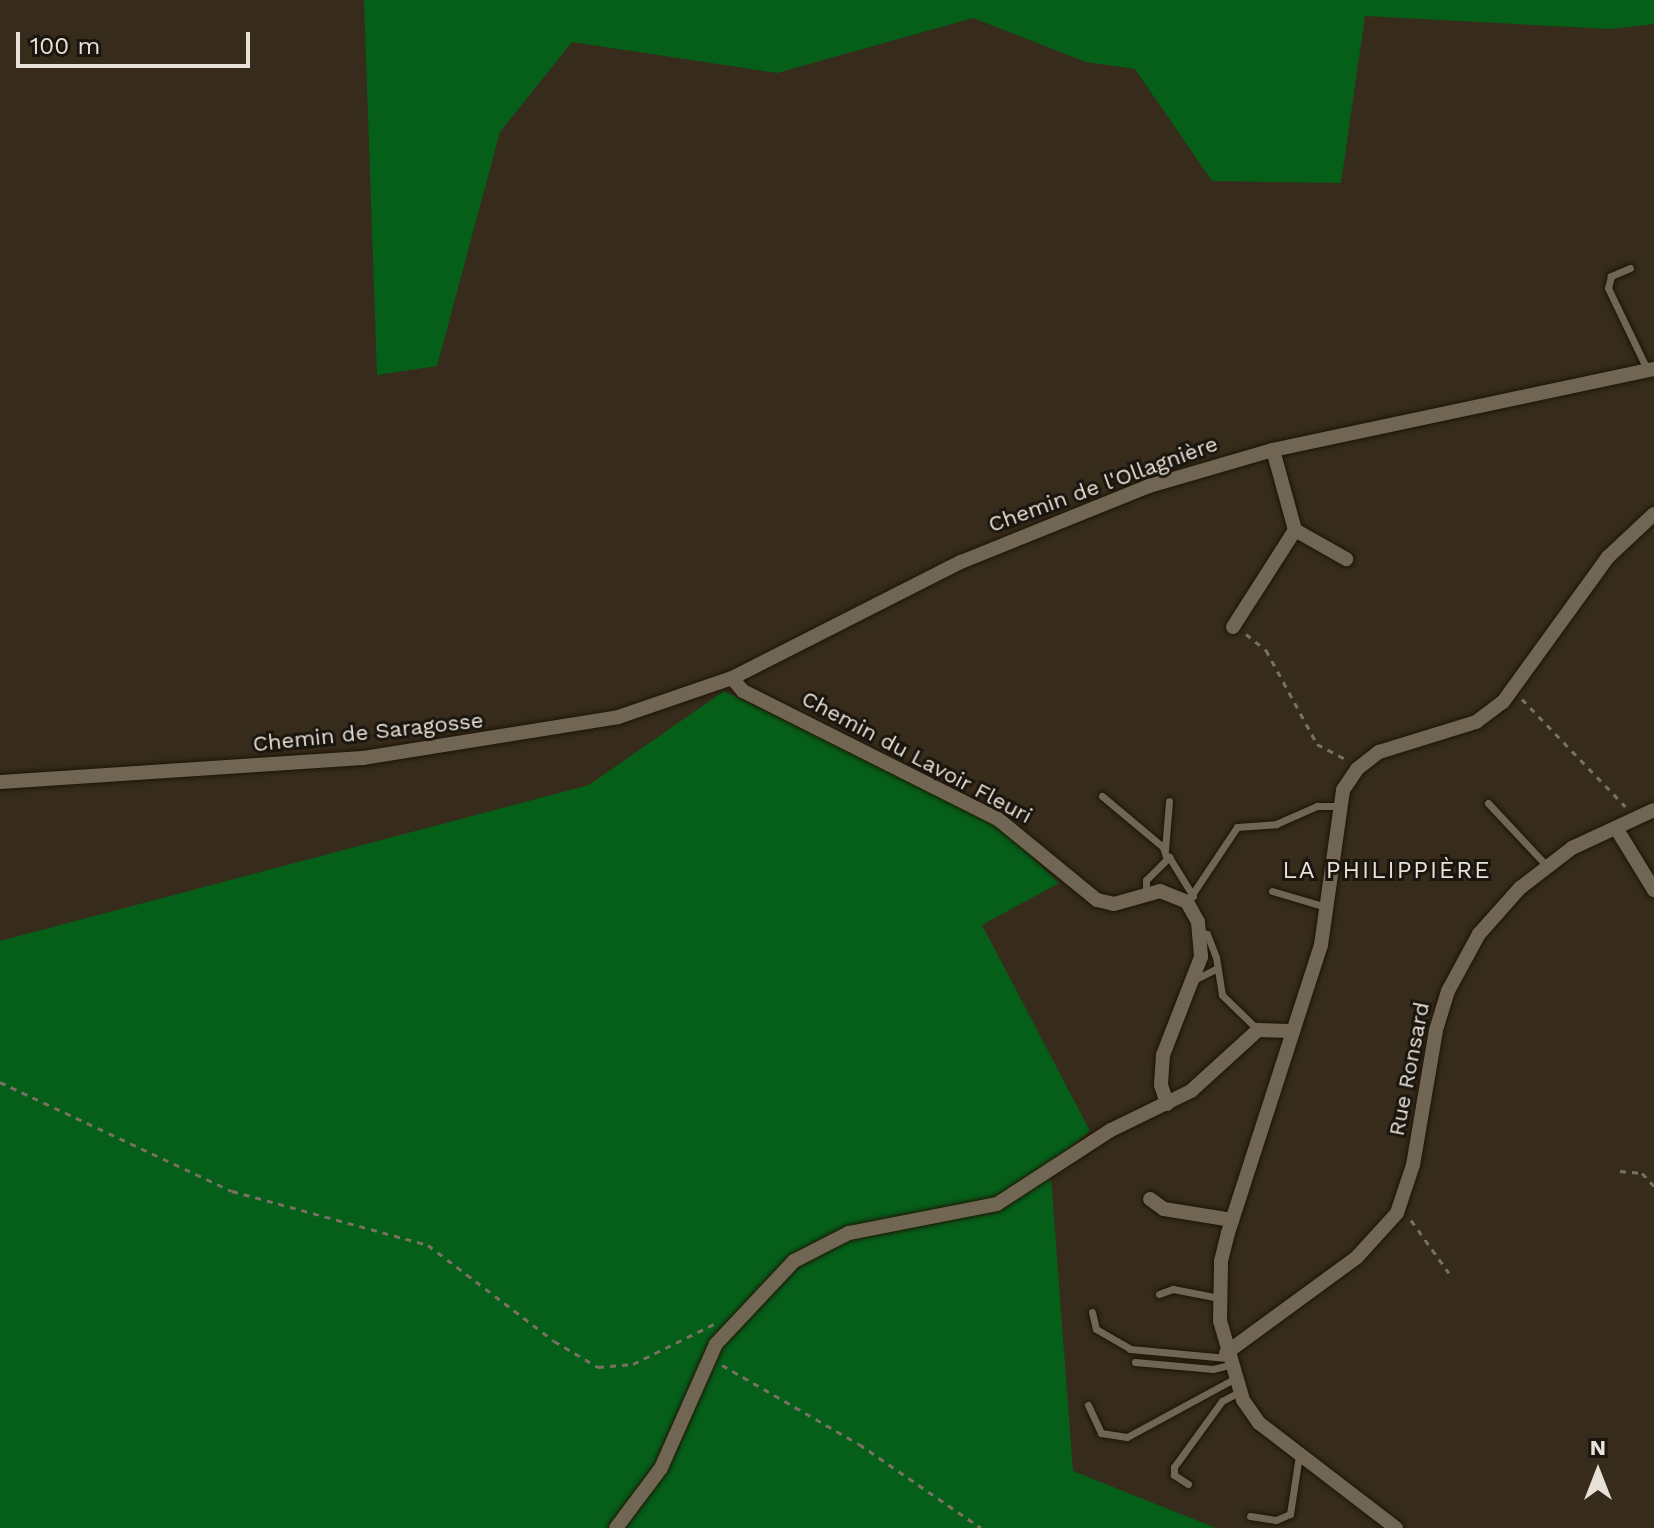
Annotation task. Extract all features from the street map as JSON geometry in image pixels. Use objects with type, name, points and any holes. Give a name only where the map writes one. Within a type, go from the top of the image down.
[{"type":"street","name":"Chemin de l'Ollagnière","points":[[732,678],[1041,527],[1149,486],[1273,450],[1651,370]]},
{"type":"street","points":[[1273,450],[1295,530],[1346,559]]},
{"type":"street","points":[[1396,1528],[1259,1423],[1231,1370],[1219,1298],[1221,1261],[1289,1031],[1321,945],[1328,908],[1337,806],[1357,769],[1396,744],[1476,722],[1513,692],[1608,557],[1654,514]]},
{"type":"street","points":[[1233,627],[1295,530]]},
{"type":"street","name":"Chemin de Saragosse","points":[[0,782],[290,765],[473,744],[618,717],[732,678]]},
{"type":"street","name":"Chemin du Lavoir Fleuri","points":[[732,678],[743,691],[998,819],[1097,900],[1114,904],[1146,892],[1174,893],[1190,899]]},
{"type":"street","name":"Rue Ronsard","points":[[1231,1370],[1357,1257],[1398,1211],[1413,1165],[1448,991],[1479,934],[1547,866],[1654,810]]},
{"type":"street","points":[[1616,828],[1654,890]]},
{"type":"street","points":[[1167,1104],[1161,1085],[1163,1055],[1201,957],[1200,932],[1190,899]]},
{"type":"street","points":[[616,1528],[661,1468],[684,1425],[709,1357],[729,1326],[794,1261],[821,1244],[849,1233],[997,1204],[1111,1130],[1167,1104],[1213,1075],[1258,1030],[1289,1031]]},
{"type":"street","points":[[1150,1199],[1164,1209],[1232,1220]]},
{"type":"lane","points":[[1630,268],[1611,276],[1608,288],[1651,370]]},
{"type":"lane","points":[[1102,796],[1165,854],[1190,899],[1237,827],[1276,824],[1317,806],[1337,806]]},
{"type":"lane","points":[[1146,892],[1146,880],[1165,854],[1169,801]]},
{"type":"lane","points":[[1488,803],[1547,866]]},
{"type":"lane","points":[[1272,891],[1328,908]]},
{"type":"lane","points":[[1200,932],[1207,934],[1222,995],[1258,1030]]},
{"type":"lane","points":[[1193,979],[1216,969]]},
{"type":"lane","points":[[1159,1294],[1173,1289],[1219,1298]]},
{"type":"lane","points":[[1092,1312],[1096,1329],[1130,1349],[1231,1370]]},
{"type":"lane","points":[[1135,1362],[1160,1360],[1231,1370]]},
{"type":"lane","points":[[1088,1405],[1101,1433],[1127,1437],[1231,1370]]},
{"type":"lane","points":[[1188,1484],[1174,1475],[1174,1467],[1222,1401],[1231,1370]]},
{"type":"lane","points":[[1250,1516],[1276,1520],[1290,1514],[1299,1455]]},
{"type":"path","points":[[1233,627],[1266,650],[1317,744],[1357,769]]},
{"type":"path","points":[[1513,692],[1635,819]]},
{"type":"path","points":[[0,1082],[232,1191],[428,1245],[566,1350],[598,1367],[633,1364],[712,1324],[729,1326]]},
{"type":"path","points":[[1620,1171],[1642,1173],[1654,1186]]},
{"type":"path","points":[[1398,1211],[1413,1221],[1449,1273]]},
{"type":"path","points":[[709,1357],[859,1444],[981,1528]]},
{"type":"green space","points":[[364,0],[1654,0],[1654,24],[1610,29],[1365,16],[1341,183],[1212,181],[1135,69],[1086,62],[973,18],[777,73],[572,42],[500,132],[437,366],[377,375]]},
{"type":"green space","points":[[724,691],[996,823],[1059,883],[982,925],[1090,1131],[1050,1164],[1073,1471],[1216,1528],[0,1528],[0,941],[589,785]]},
{"type":"district","name":"LA PHILIPPIÈRE","points":[[1387,871]]}]
